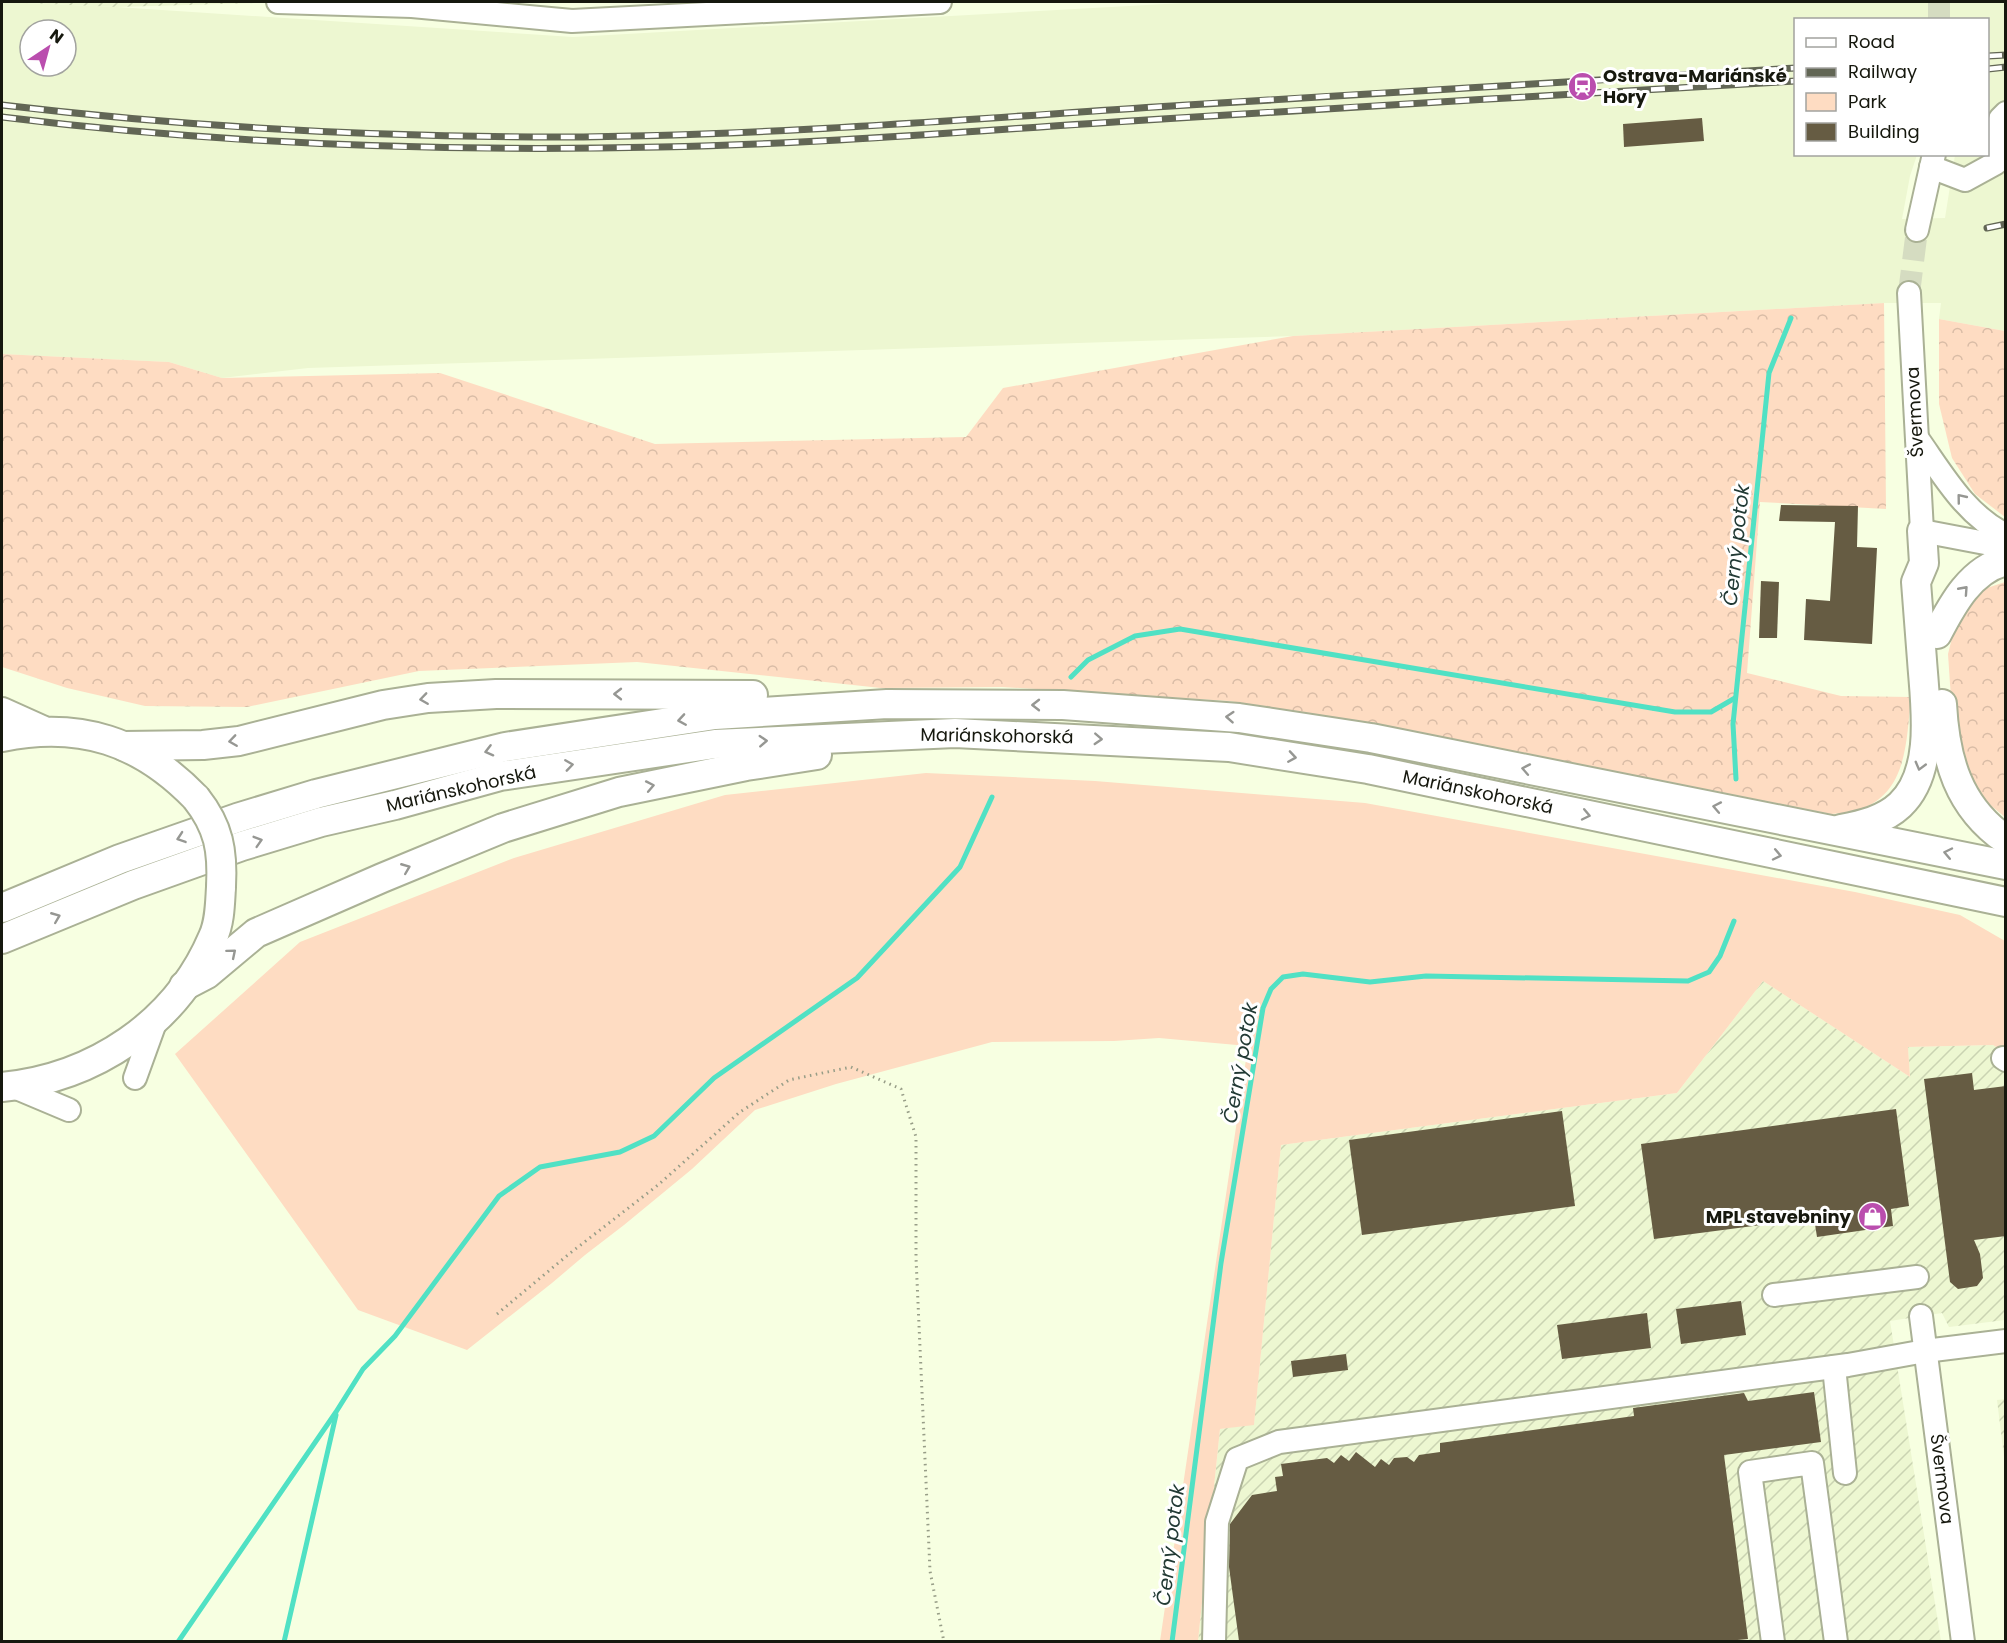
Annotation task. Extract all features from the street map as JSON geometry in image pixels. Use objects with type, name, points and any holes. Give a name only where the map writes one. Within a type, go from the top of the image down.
[{"type":"main road","points":[[1922,531],[1924,563],[1934,582],[1943,734],[1953,775],[1975,812],[1995,833],[2006,840]]},
{"type":"main road","points":[[1937,634],[1951,606],[1971,583],[1992,566],[2006,561]]},
{"type":"main road","points":[[1836,830],[1876,820],[1892,811],[1906,798],[1921,767],[1926,716],[1916,582],[1924,563]]},
{"type":"main road","points":[[124,746],[202,745],[239,741],[383,705],[428,698],[496,694],[795,695],[886,704]]},
{"type":"main road","name":"Mariánskohorská","points":[[2,908],[120,859],[237,818],[316,794],[505,747],[715,714],[886,704],[1063,705],[1239,718],[1371,738],[2006,865]]},
{"type":"main road","points":[[2,712],[42,730]]},
{"type":"main road","points":[[2,737],[42,730],[75,734],[124,746],[144,755],[196,798],[213,822],[222,866],[219,914],[214,936],[184,986],[156,1020],[127,1043],[60,1077],[7,1086]]},
{"type":"main road","points":[[184,986],[207,974],[256,933],[502,828],[619,792],[746,766],[955,733]]},
{"type":"main road","name":"Mariánskohorská","points":[[2,939],[133,885],[242,846],[321,822],[395,805],[500,776],[715,744],[955,733],[1229,747],[1391,774],[2006,902]]},
{"type":"main road","points":[[1917,884],[2006,923]]},
{"type":"street","points":[[278,2],[412,6],[572,21],[700,8],[940,2]]},
{"type":"street","points":[[1917,230],[1932,161],[1965,180],[1996,163],[2000,119],[2006,113]]},
{"type":"street","name":"Švermova","points":[[1909,293],[1922,531]]},
{"type":"street","points":[[1917,438],[1960,499],[1977,515],[2006,535]]},
{"type":"street","points":[[1922,531],[2006,547]]},
{"type":"street","points":[[135,1078],[156,1020]]},
{"type":"street","points":[[7,1086],[69,1110]]},
{"type":"street","points":[[1774,1295],[1917,1277]]},
{"type":"street","name":"Švermova","points":[[1921,1317],[1963,1641]]},
{"type":"street","points":[[1214,1641],[1217,1522],[1237,1459],[1279,1442],[1833,1367],[1926,1351],[2006,1341]]},
{"type":"street","points":[[1833,1367],[1845,1473]]},
{"type":"street","points":[[1773,1641],[1750,1472],[1812,1463],[1836,1641]]},
{"type":"path","points":[[497,1314],[569,1254],[658,1185],[740,1112],[789,1080],[851,1067],[901,1089],[916,1137],[916,1258],[930,1571],[944,1641]]},
{"type":"shaded area","points":[[2,2],[117,7],[573,37],[1201,2],[2005,2],[2005,331],[1939,319],[1941,303],[1885,303],[1293,336],[308,368],[222,378],[169,362],[2,354]]},
{"type":"shaded area","points":[[2,2],[286,2],[117,7]]},
{"type":"shaded area","points":[[286,2],[506,2],[413,8]]},
{"type":"shaded area","points":[[1763,981],[1910,1077],[1908,1047],[1993,1045],[2005,1052],[2005,1320],[1949,1327],[1942,1313],[1890,1321],[1941,1641],[1198,1642],[1220,1429],[1254,1424],[1281,1145],[1677,1093]]},
{"type":"shaded area","points":[[2006,1399],[2005,1465],[1997,1400]]},
{"type":"green space","points":[[1884,303],[1886,509],[1760,502],[1747,673],[1841,696],[1911,697],[1905,749],[1894,781],[1885,794],[1872,804],[1851,812],[1831,814],[1366,722],[1229,701],[1002,687],[881,688],[637,662],[419,671],[247,707],[145,706],[67,688],[2,667],[2,354],[169,362],[222,378],[440,373],[655,444],[966,437],[1003,388],[1293,336]]},
{"type":"green space","points":[[1939,319],[2005,331],[2005,517],[1975,494],[1952,458],[1939,404]]},
{"type":"green space","points":[[2005,582],[2005,817],[1984,800],[1954,743],[1948,654],[1958,614],[1984,589]]},
{"type":"green space","points":[[926,773],[1095,781],[1365,803],[1855,892],[1960,915],[2005,941],[2005,1052],[1993,1045],[1908,1047],[1910,1077],[1763,981],[1677,1093],[1281,1145],[1254,1425],[1220,1429],[1198,1641],[1160,1641],[1248,1046],[1159,1038],[1114,1041],[992,1042],[836,1084],[755,1110],[692,1169],[467,1350],[358,1310],[175,1054],[300,942],[514,858],[725,795]]},
{"type":"building","points":[[1702,118],[1704,141],[1624,147],[1623,124]]},
{"type":"building","points":[[1781,505],[1858,506],[1857,547],[1877,548],[1872,644],[1804,640],[1806,599],[1830,601],[1835,522],[1779,521]]},
{"type":"building","points":[[1761,581],[1779,582],[1777,638],[1759,638]]},
{"type":"building","points":[[1972,1073],[1974,1090],[2006,1086],[2006,1236],[1974,1240],[1980,1254],[1983,1278],[1977,1286],[1958,1289],[1950,1282],[1924,1079]]},
{"type":"building","points":[[1896,1109],[1909,1206],[1891,1209],[1893,1226],[1817,1237],[1814,1218],[1654,1239],[1641,1144]]},
{"type":"building","points":[[1562,1111],[1575,1206],[1362,1235],[1349,1140]]},
{"type":"building","points":[[1741,1301],[1746,1335],[1681,1344],[1676,1309]]},
{"type":"building","points":[[1647,1313],[1651,1348],[1562,1359],[1557,1325]]},
{"type":"building","points":[[1346,1354],[1348,1370],[1293,1377],[1291,1361]]},
{"type":"building","points":[[1814,1392],[1821,1442],[1724,1455],[1748,1639],[1727,1641],[1239,1641],[1229,1567],[1230,1524],[1252,1495],[1277,1491],[1275,1477],[1283,1476],[1281,1464],[1327,1458],[1334,1463],[1341,1455],[1349,1461],[1356,1452],[1375,1467],[1381,1459],[1389,1465],[1394,1458],[1407,1457],[1414,1462],[1419,1455],[1440,1452],[1440,1443],[1634,1416],[1633,1408],[1744,1393],[1748,1401]]},
{"type":"waterway","name":"Černý potok","points":[[1736,779],[1733,724],[1769,373],[1791,318]]},
{"type":"waterway","points":[[1071,677],[1088,660],[1135,636],[1180,629],[1675,712],[1711,712],[1735,698]]},
{"type":"waterway","points":[[178,1642],[363,1369],[395,1336],[499,1196],[540,1167],[620,1152],[654,1136],[714,1078],[857,978],[960,867],[992,797]]},
{"type":"waterway","name":"Černý potok","points":[[1172,1642],[1221,1263],[1263,1008],[1271,989],[1283,977],[1303,974],[1370,982],[1426,976],[1688,981],[1709,972],[1720,956],[1734,921]]},
{"type":"waterway","points":[[284,1642],[336,1415]]},
{"type":"tunnel","points":[[1939,2],[1939,18]]},
{"type":"tunnel","points":[[1909,293],[1917,230]]},
{"type":"railway","points":[[1989,56],[2006,55]]},
{"type":"railway","points":[[1989,69],[2006,67]]},
{"type":"railway","points":[[2,105],[211,125],[350,133],[490,137],[635,136],[858,126],[1794,68]]},
{"type":"railway","points":[[2,117],[165,134],[330,144],[495,148],[660,147],[842,140],[1794,81]]},
{"type":"railway","points":[[1987,228],[2006,224]]},
{"type":"place","name":"Ostrava-Mariánské Hory","points":[[1582,86]]},
{"type":"place","name":"MPL stavebniny","points":[[1872,1217]]}]
